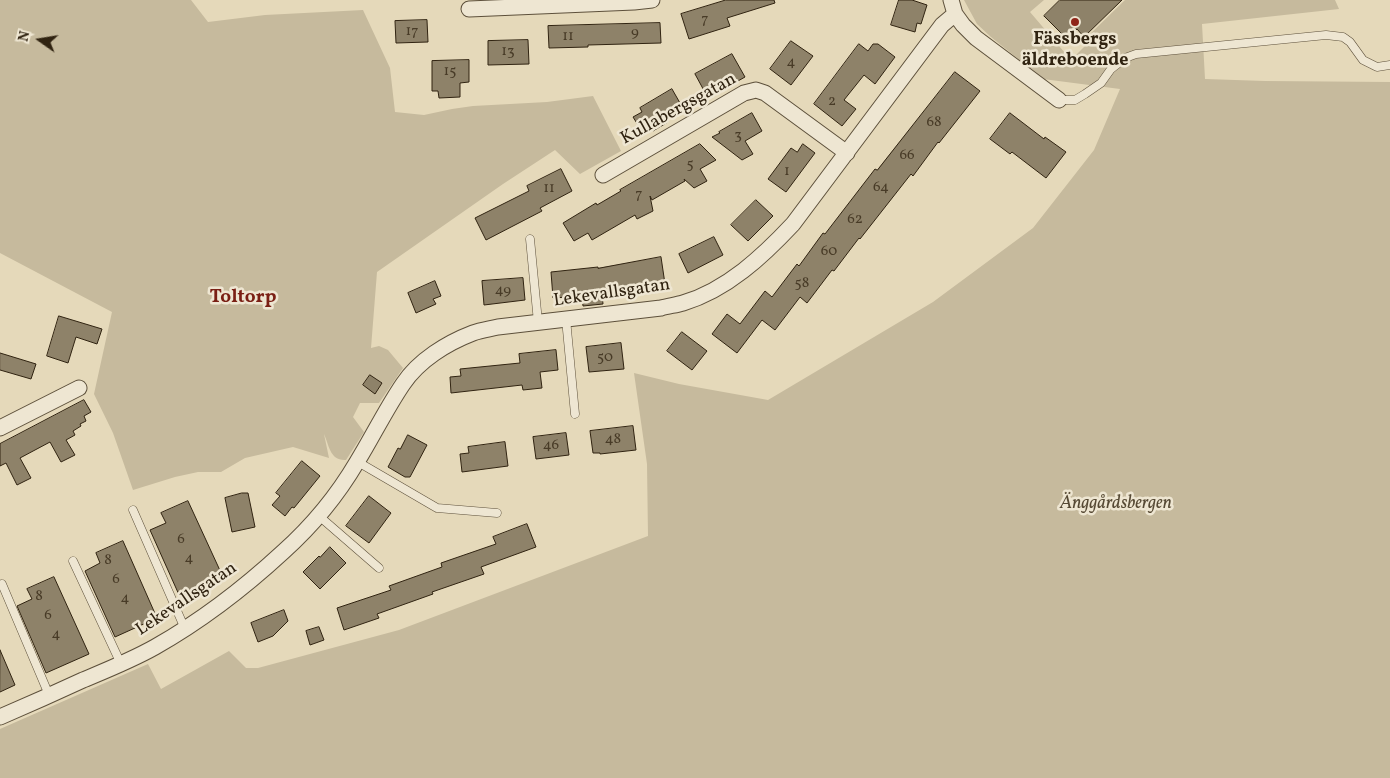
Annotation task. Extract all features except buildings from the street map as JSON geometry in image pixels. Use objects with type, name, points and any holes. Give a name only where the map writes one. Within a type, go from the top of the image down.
[{"type":"street","points":[[469,9],[652,0]]},
{"type":"street","points":[[953,7],[962,25],[976,38],[1059,100]]},
{"type":"street","name":"Lekevallsgatan","points":[[0,717],[155,647],[216,607],[284,552],[319,516],[339,490],[358,462],[404,382],[435,353],[474,333],[498,327],[661,308],[685,302],[731,279],[774,243],[792,224],[942,25],[953,7]]},
{"type":"street","name":"Kullabergsgatan","points":[[603,175],[744,93],[756,90],[766,93],[847,153]]},
{"type":"street","points":[[0,428],[79,388]]},
{"type":"lane","points":[[1059,100],[1075,100],[1086,94],[1101,83],[1111,69],[1125,58],[1136,54],[1204,46],[1326,35],[1343,37],[1350,42],[1363,60],[1377,66],[1390,65]]},
{"type":"lane","points":[[530,239],[538,322]]},
{"type":"lane","points":[[566,319],[575,414]]},
{"type":"lane","points":[[358,462],[436,508],[496,513]]},
{"type":"lane","points":[[133,510],[185,629]]},
{"type":"lane","points":[[319,516],[379,568]]},
{"type":"lane","points":[[73,561],[121,664]]},
{"type":"lane","points":[[2,584],[49,696]]},
{"type":"green space","points":[[0,0],[191,0],[208,22],[265,15],[363,10],[390,68],[395,112],[424,115],[473,106],[547,102],[593,96],[621,151],[580,174],[555,150],[377,272],[371,348],[379,346],[388,350],[403,368],[379,403],[360,403],[353,417],[364,432],[346,460],[341,460],[333,455],[324,434],[329,458],[293,447],[245,458],[221,472],[198,472],[133,490],[113,433],[94,394],[112,312],[0,253]]},
{"type":"green space","name":"Änggårdsbergen","points":[[964,0],[1044,0],[1030,12],[1071,60],[1089,42],[1087,37],[1125,0],[1335,0],[1339,9],[1202,24],[1205,79],[1390,82],[1390,778],[0,778],[0,729],[148,664],[161,689],[229,651],[246,668],[258,668],[399,630],[648,536],[647,464],[634,373],[679,384],[768,400],[933,302],[1033,228],[1094,150],[1120,89],[1043,79],[977,24]]},
{"type":"place","name":"Fässbergs äldreboende","points":[[1075,22]]},
{"type":"district","name":"Toltorp","points":[[243,299]]}]
